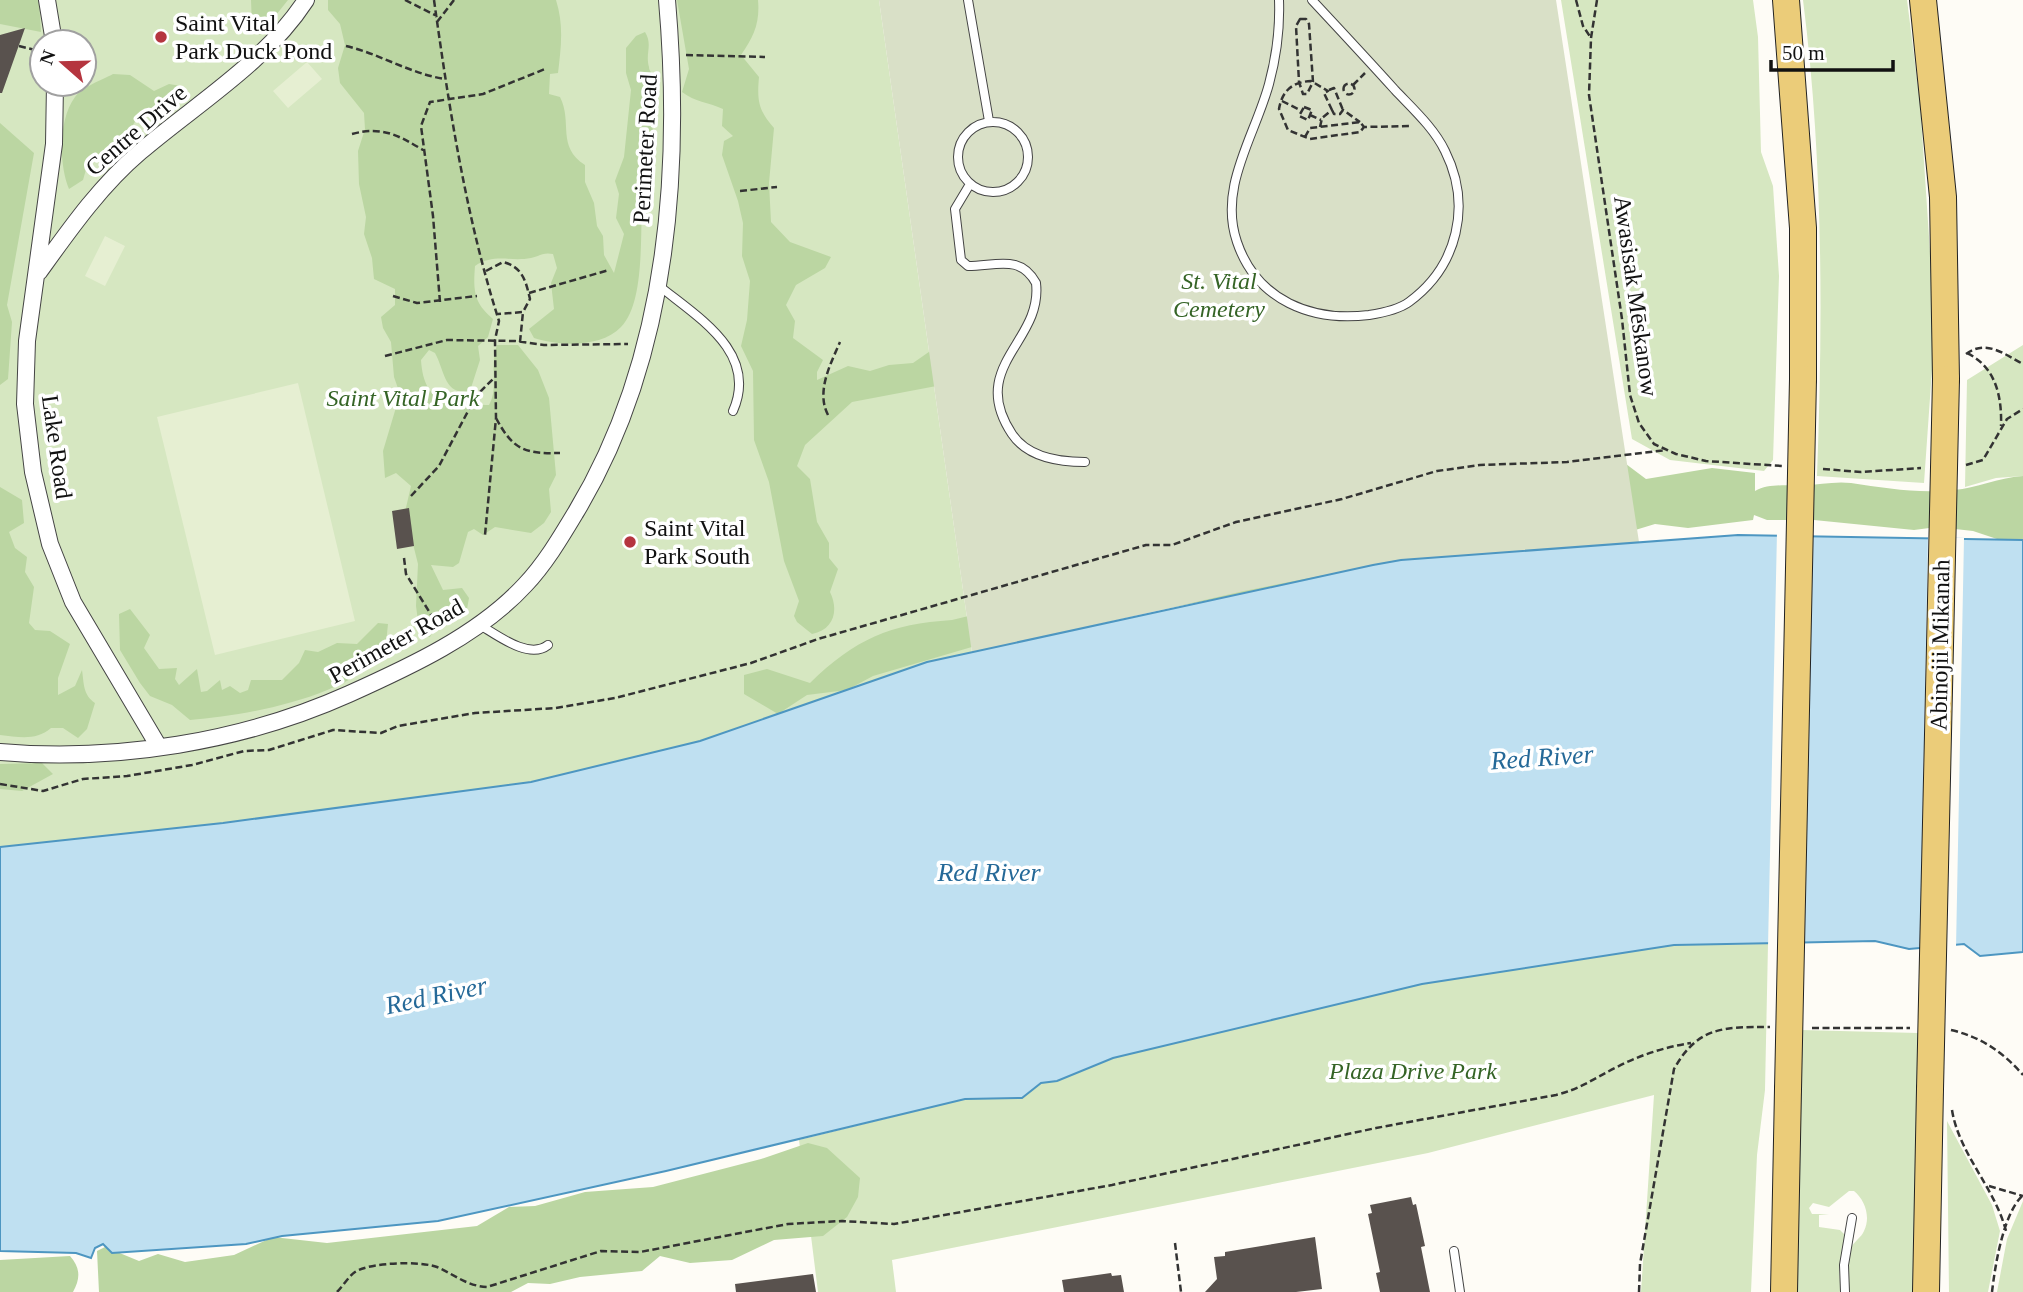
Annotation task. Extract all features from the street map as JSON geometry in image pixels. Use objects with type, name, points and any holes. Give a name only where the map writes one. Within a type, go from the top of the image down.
[{"type":"main road","points":[[1784,1292],[1803,379],[1802,228],[1786,0]]},
{"type":"main road","name":"Abinojii Mikanah","points":[[1923,0],[1943,197],[1946,379],[1926,1292]]},
{"type":"main road","points":[[1769,1292],[1787,1131]]},
{"type":"street","points":[[47,0],[52,28]]},
{"type":"street","name":"Centre Drive","points":[[38,274],[95,197],[138,154],[254,59],[295,16],[306,0]]},
{"type":"street","name":"Perimeter Road","points":[[0,752],[96,754],[159,747],[287,718],[383,679],[449,643],[524,586],[560,538],[592,486],[619,431],[645,344],[667,214],[673,126],[672,54],[667,0]]},
{"type":"street","name":"Lake Road","points":[[55,98],[54,144],[27,341],[25,404],[33,472],[50,544],[86,626],[159,747]]},
{"type":"lane","points":[[968,0],[989,121]]},
{"type":"lane","points":[[1279,0],[1276,45],[1266,93],[1233,189],[1233,223],[1237,243],[1261,283],[1281,299],[1330,318],[1383,313],[1407,303],[1429,284],[1455,241],[1460,221],[1457,182],[1445,150],[1421,118],[1312,0]]},
{"type":"lane","points":[[989,121],[1011,126],[1020,134],[1029,155],[1027,167],[1014,186],[1003,191],[980,190],[970,184],[958,164],[957,152],[968,131],[989,121]]},
{"type":"lane","points":[[970,184],[955,209],[961,260],[968,266],[1007,262],[1021,265],[1036,283],[1037,307],[1006,358],[998,387],[998,402],[1007,428],[1015,439],[1043,457],[1065,462],[1085,462]]},
{"type":"lane","points":[[657,284],[726,342],[740,384],[733,411]]},
{"type":"lane","points":[[477,624],[529,649],[542,649],[548,645]]},
{"type":"lane","points":[[1845,1292],[1844,1265],[1852,1218]]},
{"type":"lane","points":[[1454,1251],[1460,1292]]},
{"type":"path","points":[[405,0],[436,16]]},
{"type":"path","points":[[434,0],[445,79],[499,321],[495,340],[496,418],[485,535]]},
{"type":"path","points":[[437,22],[454,0]]},
{"type":"path","points":[[1576,0],[1583,26],[1591,38]]},
{"type":"path","name":"Awasisak Mēskanow","points":[[1597,0],[1591,38],[1589,95],[1622,318],[1630,395],[1645,435],[1654,444],[1667,450],[1706,461],[1794,467]]},
{"type":"path","points":[[1303,19],[1309,24],[1313,82],[1307,94],[1303,94],[1299,82],[1296,26],[1303,19]]},
{"type":"path","points":[[19,46],[28,48]]},
{"type":"path","points":[[346,46],[374,52],[425,76],[445,79]]},
{"type":"path","points":[[672,54],[765,57]]},
{"type":"path","points":[[1336,94],[1352,94],[1353,85],[1373,65]]},
{"type":"path","points":[[440,302],[433,216],[421,126],[430,102],[483,94],[545,69]]},
{"type":"path","points":[[1328,91],[1313,82],[1299,82],[1287,90],[1280,100],[1279,109],[1283,124],[1288,130],[1310,139],[1360,132],[1364,127]]},
{"type":"path","points":[[1344,92],[1346,85],[1353,85]]},
{"type":"path","points":[[1343,110],[1340,114],[1334,114],[1324,93],[1334,88],[1343,110],[1364,127]]},
{"type":"path","points":[[1266,93],[1302,111],[1299,116],[1308,120],[1310,115],[1321,120]]},
{"type":"path","points":[[1320,127],[1321,120],[1332,110]]},
{"type":"path","points":[[1364,127],[1404,127],[1421,118]]},
{"type":"path","points":[[1305,136],[1306,131],[1320,127],[1360,122]]},
{"type":"path","points":[[352,134],[372,129],[393,132],[423,150]]},
{"type":"path","points":[[740,191],[777,187]]},
{"type":"path","points":[[486,271],[503,262],[512,264],[521,271],[530,299],[523,312],[520,342]]},
{"type":"path","points":[[529,293],[609,270]]},
{"type":"path","points":[[393,296],[417,303],[477,296]]},
{"type":"path","points":[[497,314],[523,312]]},
{"type":"path","points":[[385,356],[447,340],[645,344]]},
{"type":"path","points":[[828,415],[822,404],[826,376],[841,342]]},
{"type":"path","points":[[2001,429],[1999,395],[1991,373],[1985,364],[1966,354],[1975,348],[1988,346],[2023,364]]},
{"type":"path","points":[[411,496],[439,466],[476,396],[496,376]]},
{"type":"path","points":[[1960,466],[1983,460],[2007,419],[2023,409]]},
{"type":"path","points":[[496,418],[504,433],[527,453],[560,453]]},
{"type":"path","points":[[0,784],[43,790],[83,779],[127,776],[192,765],[244,751],[269,750],[333,730],[382,733],[398,726],[475,713],[593,702],[751,663],[818,639],[1146,545],[1172,545],[1236,522],[1388,487],[1437,471],[1480,465],[1567,463],[1667,450]]},
{"type":"path","points":[[1821,469],[1861,472],[1923,468]]},
{"type":"path","points":[[404,558],[406,574],[449,643]]},
{"type":"path","points":[[337,1292],[356,1271],[372,1266],[419,1263],[435,1266],[472,1286],[487,1287],[601,1251],[640,1252],[788,1224],[842,1221],[894,1224],[1112,1185],[1376,1128],[1556,1095],[1579,1089],[1615,1068],[1651,1052],[1691,1043]]},
{"type":"path","points":[[1951,1105],[1958,1130],[1987,1185],[2006,1231]]},
{"type":"path","points":[[1987,1185],[2022,1196],[1998,1255],[1992,1292]]},
{"type":"path","points":[[1175,1243],[1181,1292]]},
{"type":"green space","name":"Saint Vital Park","points":[[0,0],[879,0],[972,653],[927,662],[700,741],[531,782],[223,823],[0,847]]},
{"type":"green space","points":[[0,0],[39,0],[41,28],[28,29],[0,24]]},
{"type":"green space","points":[[251,0],[288,0],[260,35],[252,25]]},
{"type":"green space","points":[[328,0],[556,0],[561,46],[558,73],[550,74],[549,94],[560,97],[564,107],[568,142],[576,158],[585,165],[585,182],[594,203],[597,226],[603,236],[604,255],[614,273],[624,234],[616,218],[619,194],[615,181],[624,157],[631,90],[626,73],[626,48],[636,36],[645,32],[648,41],[649,70],[654,81],[651,118],[655,146],[643,187],[640,261],[635,299],[621,327],[613,334],[591,342],[567,344],[534,338],[529,329],[554,309],[551,283],[557,268],[553,254],[523,259],[489,260],[475,266],[474,283],[478,302],[493,319],[488,337],[478,346],[480,360],[470,391],[461,392],[450,386],[435,353],[429,350],[421,360],[423,375],[434,395],[452,403],[489,405],[493,392],[497,345],[518,345],[538,370],[549,398],[556,475],[549,489],[551,512],[544,523],[531,533],[495,527],[483,535],[474,529],[468,532],[459,563],[453,567],[431,565],[443,590],[462,588],[469,598],[467,609],[443,608],[430,637],[420,636],[416,606],[418,564],[405,512],[411,486],[396,473],[385,478],[383,451],[400,394],[394,377],[391,342],[383,328],[381,317],[395,305],[395,289],[374,279],[372,258],[364,234],[366,217],[359,184],[358,151],[365,129],[364,113],[340,83],[338,68],[345,45],[340,24],[328,10]]},
{"type":"green space","points":[[677,0],[758,0],[755,29],[741,55],[759,77],[760,104],[774,128],[769,183],[771,222],[790,242],[831,257],[825,268],[796,285],[786,305],[795,321],[793,338],[823,360],[817,372],[817,380],[848,366],[870,371],[889,365],[913,363],[936,347],[947,384],[852,402],[805,445],[797,466],[810,479],[817,522],[829,543],[829,558],[838,569],[830,592],[834,606],[833,618],[825,628],[812,634],[797,622],[794,616],[799,601],[784,561],[769,482],[754,440],[753,371],[741,346],[747,320],[750,281],[742,256],[743,223],[722,155],[724,141],[733,136],[722,126],[723,109],[682,92],[689,69]]},
{"type":"green space","name":"St. Vital Cemetery","points":[[879,0],[1556,0],[1639,542],[1401,560],[1244,591],[972,653]]},
{"type":"green space","points":[[1561,0],[1753,0],[1758,37],[1761,152],[1773,186],[1779,276],[1773,460],[1764,471],[1670,460],[1632,439]]},
{"type":"green space","points":[[1803,0],[1907,0],[1920,102],[1935,327],[1924,483],[1817,476],[1820,237],[1810,59]]},
{"type":"green space","points":[[307,62],[322,79],[288,108],[273,91]]},
{"type":"green space","points":[[113,74],[130,75],[154,91],[169,84],[181,86],[169,98],[138,117],[113,156],[89,159],[83,180],[69,189],[62,155],[65,118],[74,98],[98,98],[98,81]]},
{"type":"green space","points":[[0,123],[34,153],[7,305],[12,322],[8,379],[0,385]]},
{"type":"green space","points":[[105,236],[125,246],[105,286],[85,276]]},
{"type":"green space","points":[[2023,345],[2023,476],[1996,478],[1965,487],[1967,380]]},
{"type":"green space","points":[[298,383],[355,621],[215,655],[157,417]]},
{"type":"green space","points":[[1618,458],[1646,479],[1712,468],[1755,473],[1755,491],[1772,486],[1839,482],[1902,490],[1941,491],[2023,476],[2023,540],[2003,541],[1973,531],[1937,527],[1914,530],[1814,520],[1767,520],[1754,515],[1753,520],[1688,528],[1655,524],[1632,531],[1541,536],[982,644],[873,676],[847,690],[807,695],[778,714],[744,694],[744,675],[767,669],[810,683],[858,645],[875,636],[910,625],[952,620]]},
{"type":"green space","points":[[0,487],[22,500],[24,523],[9,532],[15,548],[27,557],[25,572],[34,587],[29,623],[35,630],[50,631],[70,644],[58,678],[58,695],[75,686],[82,670],[86,693],[95,703],[87,729],[78,738],[63,728],[51,728],[33,736],[0,735]]},
{"type":"green space","points":[[130,609],[150,635],[144,648],[159,669],[177,668],[175,679],[179,685],[197,669],[201,692],[207,691],[220,680],[222,690],[230,686],[240,693],[248,690],[251,680],[282,680],[299,663],[305,650],[318,652],[337,643],[357,644],[378,623],[388,624],[385,653],[367,669],[321,693],[240,714],[190,720],[172,705],[150,696],[120,650],[119,614]]},
{"type":"green space","points":[[42,763],[53,774],[22,791],[0,789],[0,764]]},
{"type":"green space","name":"Plaza Drive Park","points":[[1768,944],[1765,1090],[1757,1155],[1751,1292],[1641,1292],[1654,1095],[1428,1153],[892,1260],[896,1292],[818,1292],[799,1140],[965,1099],[1022,1098],[1041,1083],[1057,1081],[1113,1058],[1422,984],[1674,945]]},
{"type":"green space","points":[[1801,1030],[1918,1033],[1916,1292],[1849,1292],[1849,1253],[1863,1233],[1867,1220],[1861,1199],[1854,1191],[1849,1191],[1829,1207],[1813,1203],[1809,1208],[1812,1214],[1829,1214],[1819,1215],[1819,1227],[1840,1230],[1845,1235],[1839,1269],[1841,1292],[1795,1292]]},
{"type":"green space","points":[[1947,1121],[1992,1205],[2000,1231],[1988,1292],[1949,1292]]},
{"type":"green space","points":[[808,1143],[827,1148],[860,1178],[858,1197],[847,1217],[823,1236],[774,1240],[732,1260],[690,1263],[660,1256],[642,1271],[580,1277],[550,1284],[528,1283],[511,1292],[99,1292],[97,1251],[105,1247],[139,1261],[158,1254],[185,1262],[234,1255],[273,1237],[327,1243],[477,1226],[509,1207],[535,1206],[585,1192],[653,1187],[761,1159]]},
{"type":"green space","points":[[2023,1201],[2023,1292],[1997,1292],[2007,1239]]},
{"type":"green space","points":[[70,1256],[78,1273],[73,1292],[0,1292],[0,1260]]},
{"type":"water","name":"Red River","points":[[1738,535],[2023,540],[2023,952],[1980,956],[1964,944],[1909,949],[1875,941],[1674,945],[1422,984],[1113,1058],[1057,1081],[1041,1083],[1022,1098],[965,1099],[666,1171],[438,1221],[282,1236],[246,1244],[112,1253],[103,1244],[95,1248],[91,1258],[76,1253],[0,1251],[0,847],[223,823],[531,782],[700,741],[927,662],[1373,565],[1401,560]]},
{"type":"pier","points":[[1777,532],[1810,534],[1803,946],[1768,947]]},
{"type":"pier","points":[[1928,537],[1964,538],[1956,948],[1920,952]]},
{"type":"building","points":[[25,28],[2,93],[0,93],[0,35]]},
{"type":"building","points":[[409,508],[414,546],[397,549],[392,511]]},
{"type":"building","points":[[1411,1197],[1413,1205],[1416,1204],[1425,1246],[1421,1247],[1430,1292],[1380,1292],[1376,1273],[1380,1272],[1368,1214],[1372,1213],[1370,1205]]},
{"type":"building","points":[[1315,1237],[1322,1289],[1296,1292],[1205,1292],[1217,1279],[1214,1257],[1225,1256],[1225,1252]]},
{"type":"building","points":[[1111,1273],[1112,1276],[1121,1275],[1124,1292],[1064,1292],[1062,1280]]},
{"type":"building","points":[[813,1274],[816,1292],[736,1292],[735,1284]]},
{"type":"place","name":"Saint Vital Park Duck Pond","points":[[161,37]]},
{"type":"place","name":"Saint Vital Park South","points":[[630,542]]}]
